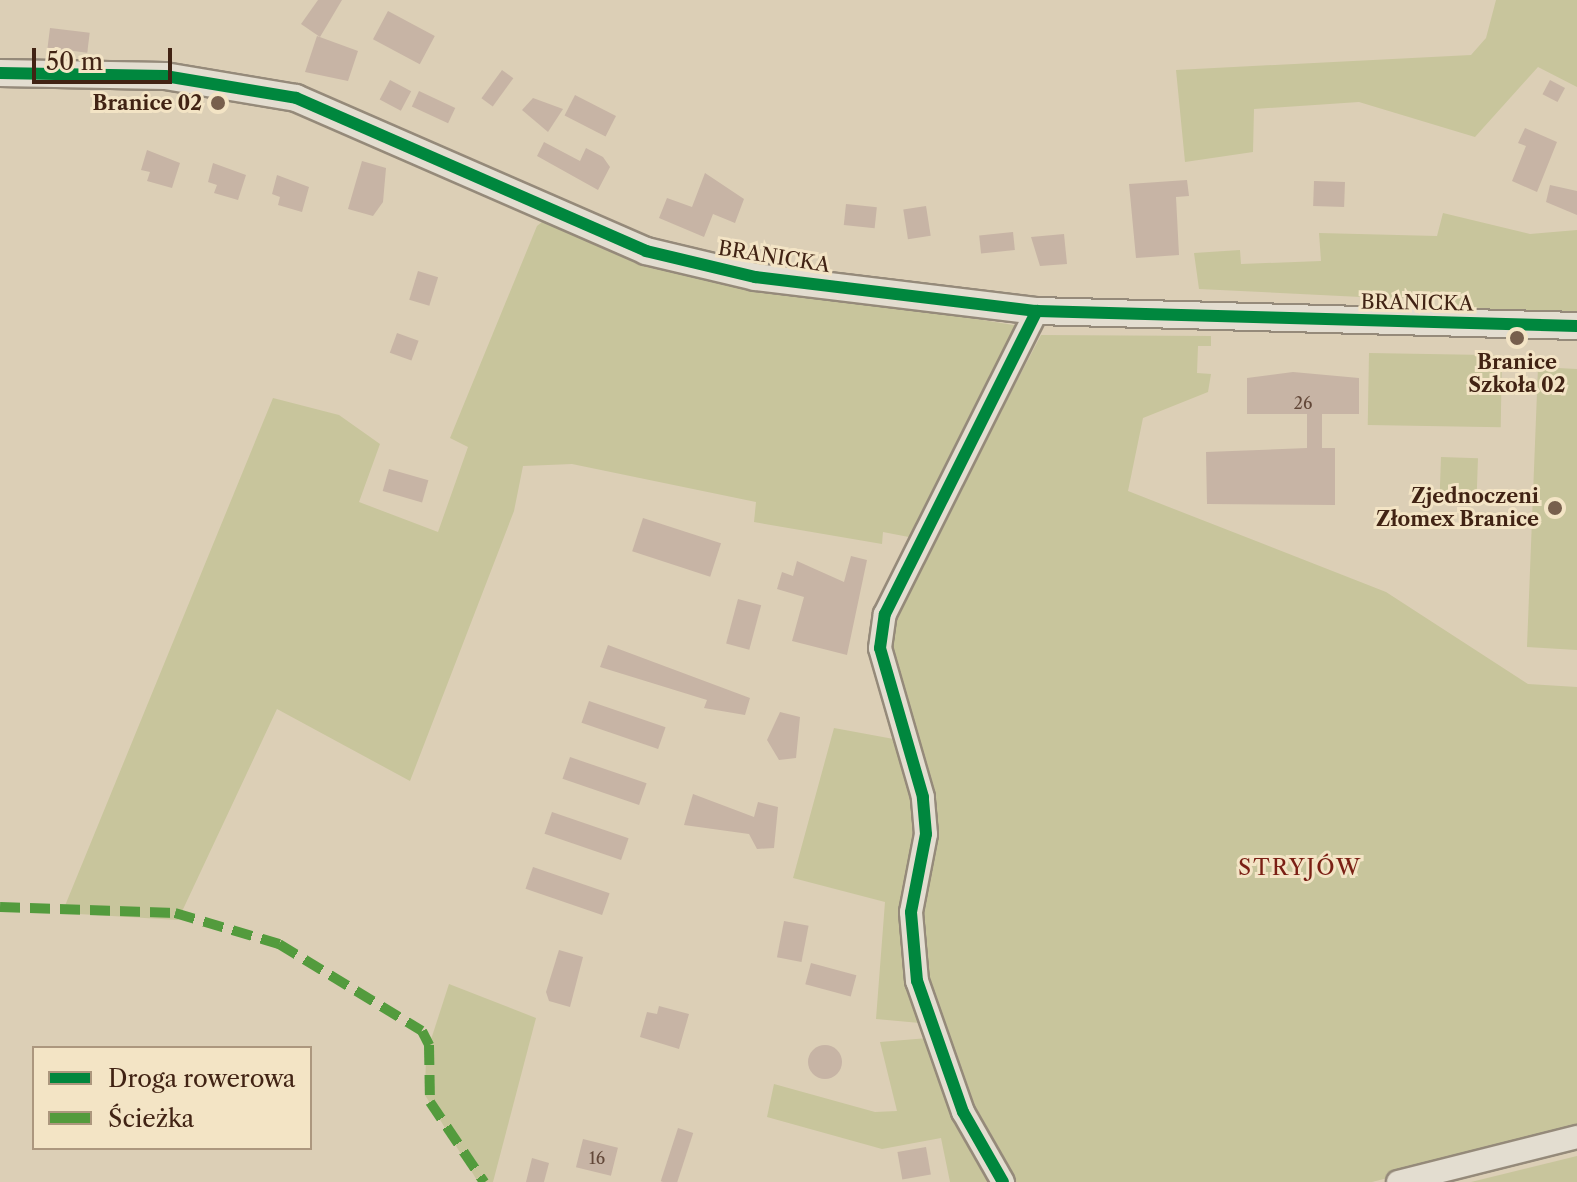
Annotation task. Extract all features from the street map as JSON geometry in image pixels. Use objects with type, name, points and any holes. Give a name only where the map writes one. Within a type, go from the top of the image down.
[{"type":"street","name":"BRANICKA","points":[[0,73],[165,76],[275,92],[376,127],[675,260],[1037,311],[1577,326]]},
{"type":"street","points":[[1003,1182],[963,1112],[917,981],[911,912],[926,834],[923,797],[880,648],[883,617],[1037,311]]},
{"type":"street","points":[[1398,1182],[1577,1137]]},
{"type":"shaded area","points":[[1496,0],[1577,0],[1577,87],[1538,67],[1475,137],[1359,102],[1254,109],[1253,152],[1185,162],[1176,70],[1471,55],[1486,38]]},
{"type":"shaded area","points":[[1443,213],[1530,234],[1577,230],[1577,312],[1445,310],[1444,299],[1372,297],[1371,310],[1361,309],[1361,297],[1199,289],[1194,253],[1240,250],[1241,264],[1321,261],[1319,233],[1437,236]]},
{"type":"shaded area","points":[[547,218],[663,268],[1020,326],[914,538],[883,532],[882,544],[754,522],[756,502],[572,464],[523,466],[514,511],[410,781],[277,709],[178,920],[62,913],[273,398],[339,415],[380,444],[359,502],[438,532],[468,447],[450,438],[537,226]]},
{"type":"shaded area","points":[[1041,335],[1211,336],[1211,346],[1198,346],[1197,373],[1211,374],[1208,392],[1143,418],[1128,491],[1386,592],[1528,684],[1577,687],[1577,1129],[1372,1182],[1007,1182],[989,1154],[925,973],[918,913],[932,833],[888,653],[898,608]]},
{"type":"shaded area","points":[[1369,353],[1502,355],[1501,427],[1368,425]]},
{"type":"shaded area","name":"Zjednoczeni Złomex Branice","points":[[1538,367],[1577,369],[1577,650],[1527,647]]},
{"type":"shaded area","points":[[1441,457],[1478,458],[1477,494],[1440,493]]},
{"type":"shaded area","points":[[834,728],[899,740],[916,795],[920,1023],[876,1019],[885,902],[793,878]]},
{"type":"shaded area","points":[[449,984],[536,1018],[493,1182],[478,1182],[425,1095],[426,1055]]},
{"type":"shaded area","points":[[928,1038],[995,1182],[950,1182],[941,1138],[882,1149],[767,1117],[774,1084],[875,1112],[897,1111],[880,1042]]},
{"type":"shaded area","points":[[1577,1156],[1577,1182],[1471,1182]]},
{"type":"building","points":[[318,0],[342,0],[320,37],[301,24]]},
{"type":"building","points":[[388,11],[435,36],[420,64],[373,39]]},
{"type":"building","points":[[50,28],[90,33],[87,53],[48,48]]},
{"type":"building","points":[[317,36],[358,51],[348,81],[305,72]]},
{"type":"building","points":[[502,70],[513,78],[493,107],[481,98]]},
{"type":"building","points":[[390,80],[411,91],[401,111],[380,99]]},
{"type":"building","points":[[1550,80],[1565,88],[1557,102],[1542,94]]},
{"type":"building","points":[[419,91],[455,108],[448,123],[412,106]]},
{"type":"building","points":[[575,95],[616,116],[606,136],[565,115]]},
{"type":"building","points":[[533,98],[563,109],[548,132],[522,110]]},
{"type":"building","points":[[1525,128],[1557,142],[1537,192],[1512,181],[1526,146],[1518,143]]},
{"type":"building","points":[[544,142],[580,161],[586,148],[603,157],[610,167],[598,190],[537,156]]},
{"type":"building","points":[[147,150],[180,163],[172,188],[147,181],[150,172],[141,170]]},
{"type":"building","points":[[362,161],[386,168],[383,202],[373,216],[348,209]]},
{"type":"building","points":[[213,163],[246,175],[238,200],[214,193],[217,185],[208,182]]},
{"type":"building","points":[[705,173],[744,199],[735,223],[713,214],[704,237],[659,218],[667,198],[692,207]]},
{"type":"building","points":[[277,175],[309,187],[302,212],[278,205],[280,197],[272,194]]},
{"type":"building","points":[[1187,180],[1189,196],[1176,197],[1179,255],[1136,258],[1129,184]]},
{"type":"building","points":[[1314,181],[1345,182],[1344,207],[1313,206]]},
{"type":"building","points":[[1550,185],[1577,191],[1577,215],[1546,202]]},
{"type":"building","points":[[846,204],[877,207],[875,228],[844,225]]},
{"type":"building","points":[[926,206],[931,236],[908,239],[903,210]]},
{"type":"building","points":[[1013,232],[1015,250],[981,253],[979,236]]},
{"type":"building","points":[[1064,234],[1067,264],[1040,266],[1031,237]]},
{"type":"building","points":[[418,271],[438,277],[429,306],[409,300]]},
{"type":"building","points":[[397,333],[419,341],[411,361],[390,353]]},
{"type":"building","points":[[1293,372],[1359,378],[1359,414],[1322,414],[1322,448],[1335,448],[1335,505],[1207,504],[1206,452],[1307,448],[1307,414],[1247,414],[1247,378]]},
{"type":"building","points":[[389,469],[428,480],[422,502],[383,491]]},
{"type":"building","points":[[643,518],[721,543],[710,577],[632,551]]},
{"type":"building","points":[[851,556],[867,560],[847,655],[792,641],[804,597],[777,589],[782,572],[793,576],[797,561],[844,582]]},
{"type":"building","points":[[738,599],[761,605],[749,650],[726,643]]},
{"type":"building","points":[[608,645],[750,698],[745,715],[704,708],[707,700],[600,667]]},
{"type":"building","points":[[589,701],[666,727],[658,749],[582,723]]},
{"type":"building","points":[[780,712],[800,717],[796,758],[779,760],[767,740]]},
{"type":"building","points":[[570,757],[647,783],[639,805],[563,779]]},
{"type":"building","points":[[693,794],[754,817],[758,802],[778,807],[774,848],[757,849],[749,834],[684,825]]},
{"type":"building","points":[[552,812],[629,838],[621,860],[545,834]]},
{"type":"building","points":[[533,867],[610,893],[602,915],[526,889]]},
{"type":"building","points":[[784,921],[809,926],[801,962],[777,957]]},
{"type":"building","points":[[559,950],[583,957],[570,1007],[549,1001],[546,992]]},
{"type":"building","points":[[811,963],[856,975],[851,996],[805,984]]},
{"type":"building","points":[[659,1006],[689,1014],[679,1049],[640,1037],[647,1012],[657,1014]]},
{"type":"building","points":[[825,1045],[837,1050],[842,1062],[837,1074],[825,1079],[813,1074],[808,1062],[813,1050]]},
{"type":"building","points":[[678,1128],[693,1133],[677,1182],[661,1181]]},
{"type":"building","points":[[583,1139],[618,1148],[611,1176],[576,1167]]},
{"type":"building","points":[[926,1147],[931,1175],[902,1180],[897,1152]]},
{"type":"building","points":[[532,1158],[549,1163],[544,1182],[526,1182]]},
{"type":"marked path","points":[[0,907],[175,913],[279,944],[422,1031],[429,1045],[430,1102],[484,1182]]},
{"type":"cycle path","points":[[0,73],[165,76],[296,98],[646,251],[755,277],[1037,311],[1577,326]]},
{"type":"cycle path","points":[[1003,1182],[963,1112],[917,981],[911,912],[926,834],[923,797],[880,648],[885,614],[1037,311]]},
{"type":"place","name":"Branice 02","points":[[218,103]]},
{"type":"place","name":"Branice Szkoła 02","points":[[1517,338]]},
{"type":"place","name":"Zjednoczeni Złomex Branice","points":[[1555,508]]},
{"type":"district","name":"STRYJÓW","points":[[1300,868]]}]
